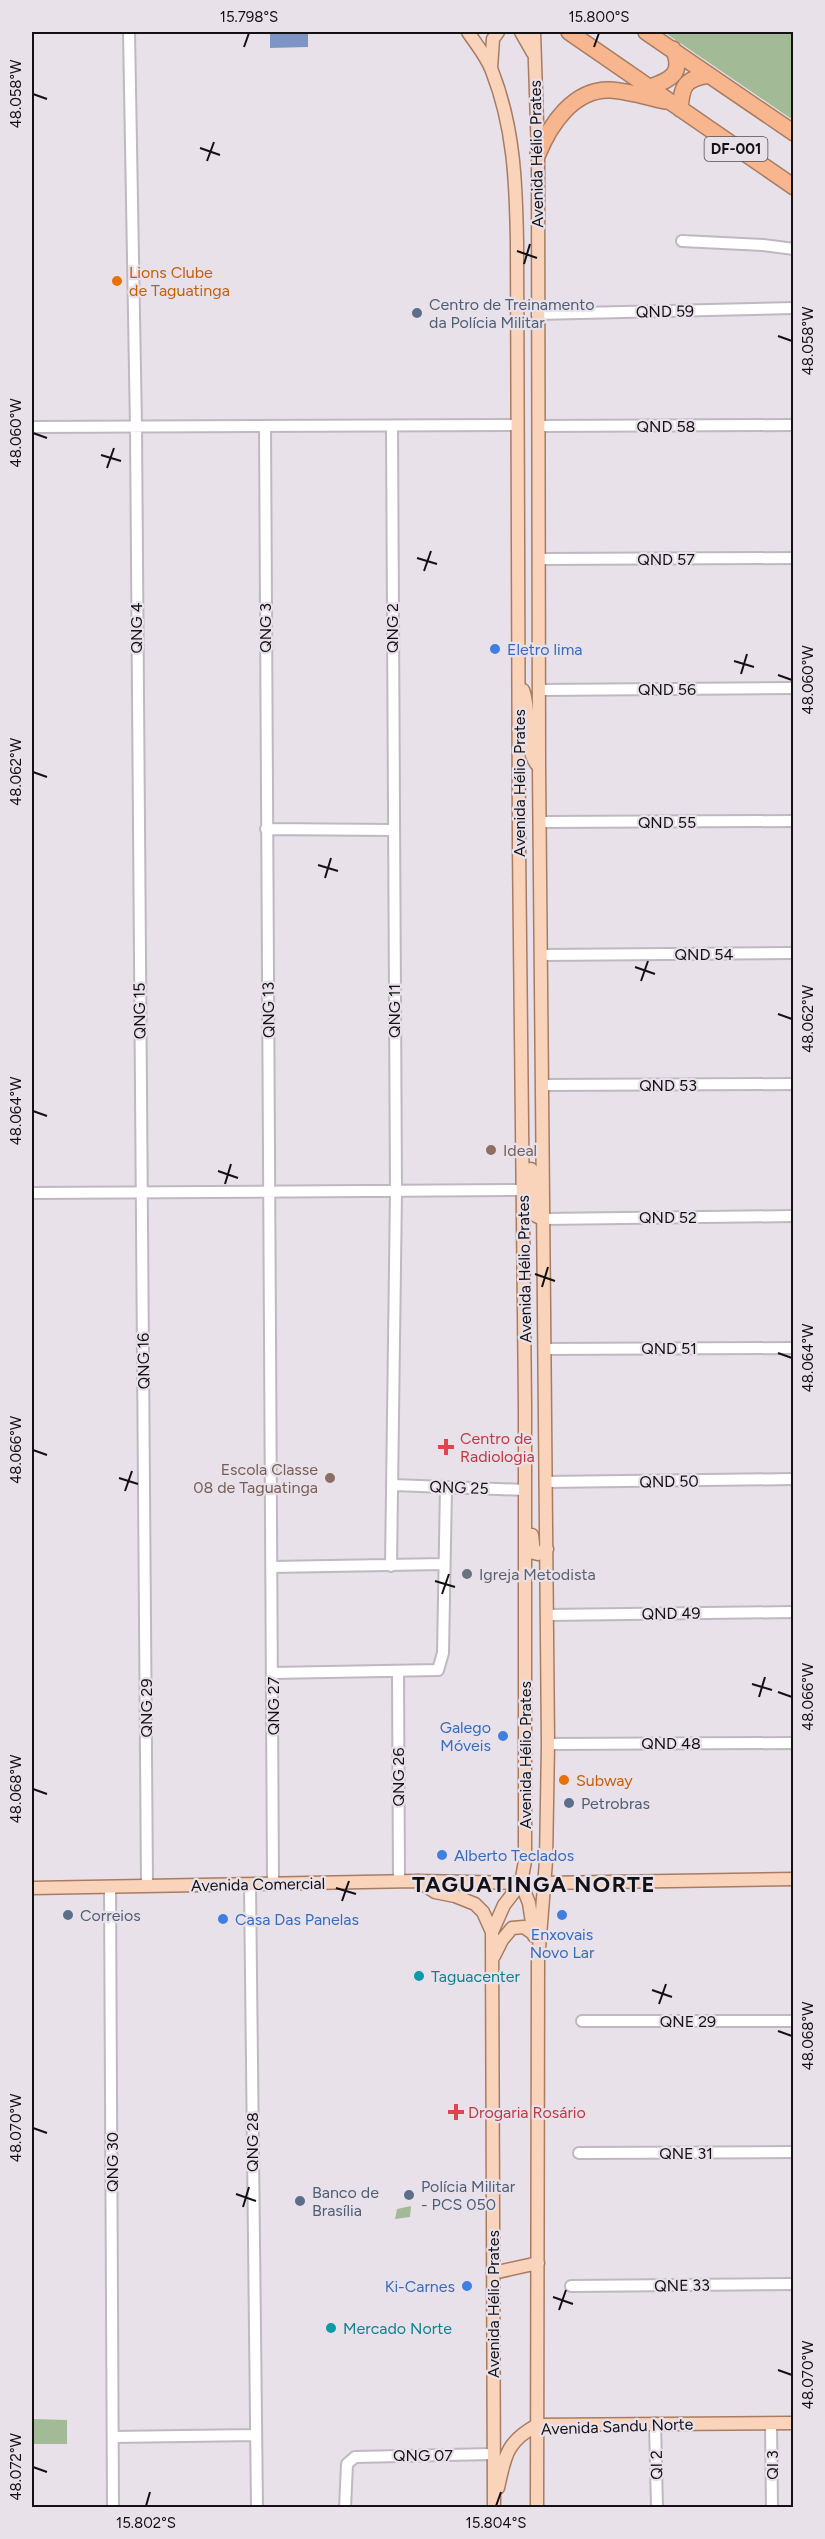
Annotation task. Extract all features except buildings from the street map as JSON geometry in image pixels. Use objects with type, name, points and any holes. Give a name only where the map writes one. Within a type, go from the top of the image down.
[{"type":"highway","name":"DF-001","points":[[569,32],[794,187]]},
{"type":"highway","name":"DF-001","points":[[646,32],[794,133]]},
{"type":"highway","points":[[650,87],[666,81],[674,74],[678,63],[673,49]]},
{"type":"highway","points":[[538,154],[557,117],[578,99],[609,90],[675,106],[685,86],[692,78],[709,75]]},
{"type":"main road","name":"Avenida Hélio Prates","points":[[468,32],[491,69],[506,117],[515,168],[518,425],[524,1144],[525,1861],[521,1883],[504,1905],[492,1932],[492,2454],[494,2508]]},
{"type":"main road","points":[[491,69],[492,45],[498,32]]},
{"type":"main road","points":[[521,32],[535,57]]},
{"type":"main road","name":"Avenida Hélio Prates","points":[[534,32],[538,154],[539,767],[548,1615],[548,1744],[544,1883],[538,1961],[537,2508]]},
{"type":"main road","points":[[519,680],[527,705],[530,754],[539,767]]},
{"type":"main road","points":[[524,1144],[527,1144],[530,1150],[533,1210],[536,1216],[543,1219]]},
{"type":"main road","points":[[525,1490],[533,1515],[532,1549],[538,1554],[547,1549]]},
{"type":"main road","points":[[544,1883],[794,1879]]},
{"type":"main road","name":"Avenida Comercial","points":[[32,1888],[399,1881],[521,1883]]},
{"type":"main road","points":[[417,1881],[435,1892],[475,1904],[483,1912],[492,1932]]},
{"type":"main road","points":[[521,1883],[530,1903],[538,1961]]},
{"type":"main road","points":[[493,1959],[502,1940],[512,1928],[524,1927],[534,1934]]},
{"type":"main road","points":[[493,2273],[538,2263]]},
{"type":"main road","name":"Avenida Sandu Norte","points":[[494,2508],[505,2457],[510,2446],[521,2434],[537,2426],[794,2423]]},
{"type":"street","name":"QNG 4","points":[[129,32],[136,427],[137,829]]},
{"type":"street","points":[[682,241],[794,249]]},
{"type":"street","name":"QND 59","points":[[537,314],[794,308]]},
{"type":"street","points":[[32,427],[518,425]]},
{"type":"street","name":"QND 58","points":[[539,426],[794,425]]},
{"type":"street","name":"QNG 3","points":[[265,426],[266,829]]},
{"type":"street","name":"QNG 2","points":[[392,426],[393,830]]},
{"type":"street","name":"QND 57","points":[[539,559],[794,558]]},
{"type":"street","name":"QND 56","points":[[540,690],[794,688]]},
{"type":"street","name":"QND 55","points":[[540,822],[794,821]]},
{"type":"street","name":"QNG 15","points":[[137,829],[141,1192]]},
{"type":"street","points":[[266,829],[393,830]]},
{"type":"street","name":"QNG 13","points":[[266,829],[272,1527]]},
{"type":"street","name":"QNG 11","points":[[391,1566],[396,1191],[393,830]]},
{"type":"street","name":"QND 54","points":[[542,955],[794,953]]},
{"type":"street","name":"QND 53","points":[[543,1086],[794,1084]]},
{"type":"street","points":[[32,1193],[523,1190]]},
{"type":"street","name":"QNG 16","points":[[141,1192],[145,1530]]},
{"type":"street","name":"QND 52","points":[[543,1219],[794,1216]]},
{"type":"street","name":"QND 51","points":[[544,1349],[794,1348]]},
{"type":"street","name":"QND 50","points":[[545,1482],[794,1479]]},
{"type":"street","name":"QNG 25","points":[[393,1485],[525,1490]]},
{"type":"street","points":[[272,1673],[434,1671],[440,1668],[443,1653],[446,1487]]},
{"type":"street","name":"QNG 27","points":[[272,1527],[273,1884]]},
{"type":"street","name":"QNG 29","points":[[145,1530],[147,1886]]},
{"type":"street","points":[[272,1567],[444,1564]]},
{"type":"street","name":"QND 49","points":[[548,1615],[794,1612]]},
{"type":"street","name":"QNG 26","points":[[398,1672],[399,1881]]},
{"type":"street","name":"QND 48","points":[[548,1744],[794,1743]]},
{"type":"street","name":"QNG 28","points":[[250,1884],[256,2508]]},
{"type":"street","name":"QNG 30","points":[[110,1887],[114,2508]]},
{"type":"street","name":"QNE 29","points":[[582,2021],[794,2021]]},
{"type":"street","name":"QNE 31","points":[[579,2153],[794,2152]]},
{"type":"street","name":"QNE 33","points":[[571,2286],[794,2284]]},
{"type":"street","name":"QI 3","points":[[771,2422],[772,2508]]},
{"type":"street","name":"QI 2","points":[[655,2424],[657,2508]]},
{"type":"street","points":[[113,2437],[255,2435]]},
{"type":"street","name":"QNG 07","points":[[345,2508],[347,2464],[355,2457],[492,2454]]},
{"type":"green space","points":[[664,32],[793,32],[793,120]]},
{"type":"green space","points":[[411,2206],[410,2217],[395,2219],[397,2209]]},
{"type":"green space","points":[[32,2419],[67,2420],[67,2444],[32,2444]]},
{"type":"water","points":[[270,32],[308,32],[308,47],[270,48]]},
{"type":"place","name":"Lions Clube de Taguatinga","points":[[117,281]]},
{"type":"place","name":"Centro de Treinamento da Polícia Militar","points":[[417,313]]},
{"type":"place","name":"Eletro lima","points":[[495,649]]},
{"type":"place","name":"Ideal","points":[[491,1150]]},
{"type":"place","name":"Centro de Radiologia","points":[[446,1447]]},
{"type":"place","name":"Escola Classe 08 de Taguatinga","points":[[330,1478]]},
{"type":"place","name":"Igreja Metodista","points":[[467,1574]]},
{"type":"place","name":"Galego Móveis","points":[[503,1736]]},
{"type":"place","name":"Subway","points":[[564,1780]]},
{"type":"place","name":"Petrobras","points":[[569,1803]]},
{"type":"place","name":"Alberto Teclados","points":[[442,1855]]},
{"type":"place","name":"Correios","points":[[68,1915]]},
{"type":"place","name":"Enxovais Novo Lar","points":[[562,1915]]},
{"type":"place","name":"Casa Das Panelas","points":[[223,1919]]},
{"type":"place","name":"Taguacenter","points":[[419,1976]]},
{"type":"place","name":"Drogaria Rosário","points":[[456,2112]]},
{"type":"place","name":"Polícia Militar - PCS 050","points":[[409,2195]]},
{"type":"place","name":"Banco de Brasília","points":[[300,2201]]},
{"type":"place","name":"Ki-Carnes","points":[[467,2286]]},
{"type":"place","name":"Mercado Norte","points":[[331,2328]]},
{"type":"district","name":"TAGUATINGA NORTE","points":[[534,1884]]}]
